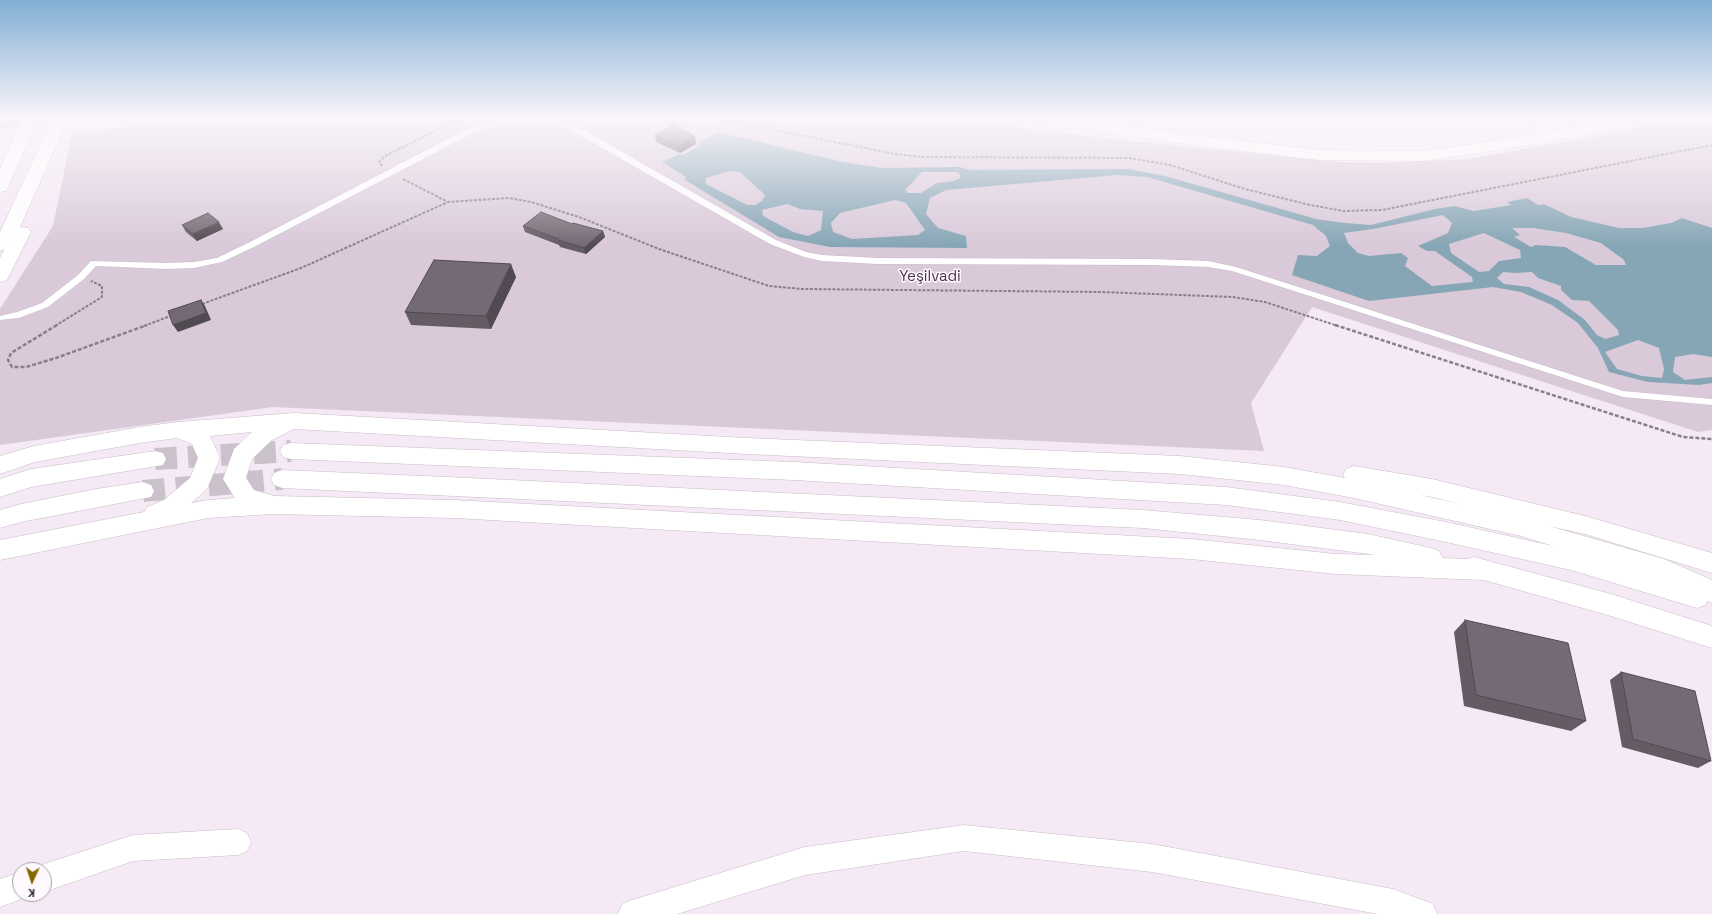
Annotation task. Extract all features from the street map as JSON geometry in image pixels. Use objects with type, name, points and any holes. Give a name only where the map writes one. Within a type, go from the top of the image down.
[{"type":"main road","points":[[0,187],[11,161]]},
{"type":"main road","points":[[0,245],[9,232],[42,161]]},
{"type":"main road","points":[[0,276],[40,196],[42,161]]},
{"type":"main road","points":[[272,505],[246,497],[234,479],[242,455],[264,434],[294,420]]},
{"type":"main road","points":[[0,465],[34,454],[178,430],[294,420],[747,446],[1173,465],[1284,476],[1354,489],[1521,527],[1664,569],[1712,592]]},
{"type":"main road","points":[[136,522],[172,506],[199,483],[209,458],[201,439],[178,430]]},
{"type":"main road","points":[[291,451],[794,471],[1226,496],[1340,511],[1446,532],[1571,560],[1712,602]]},
{"type":"main road","points":[[0,488],[31,478],[155,459]]},
{"type":"main road","points":[[1284,476],[1316,471],[1346,474],[1432,488],[1585,525],[1712,563]]},
{"type":"main road","points":[[282,480],[447,486],[1143,519],[1260,530],[1368,544],[1487,570],[1611,605],[1712,637]]},
{"type":"main road","points":[[0,520],[21,513],[143,491]]},
{"type":"main road","points":[[0,550],[208,509],[272,505],[502,512],[1191,549],[1336,564],[1487,570]]},
{"type":"street","points":[[632,914],[804,861],[964,838],[1152,858],[1394,903],[1423,914]]},
{"type":"street","points":[[52,875],[132,848],[238,842]]},
{"type":"street","points":[[0,893],[12,889]]},
{"type":"lane","points":[[3,318],[19,315],[45,305],[81,277],[94,263],[166,266],[194,265],[218,260],[265,238],[415,161]]},
{"type":"lane","points":[[631,161],[773,242],[816,257],[878,261],[1152,262],[1208,264],[1233,269],[1623,394],[1712,402]]},
{"type":"path","points":[[1145,161],[1170,165],[1245,189],[1310,205],[1344,211],[1382,210],[1633,161]]},
{"type":"path","points":[[197,306],[301,268],[448,202],[509,198],[531,202],[579,217],[659,249],[769,286],[802,289],[1125,293],[1233,297],[1265,302],[1683,437],[1712,439]]},
{"type":"path","points":[[81,277],[102,286],[102,297],[11,353],[8,360],[12,367],[26,367],[56,358],[175,314]]},
{"type":"green space","name":"Yeşilvadi","points":[[66,161],[1325,161],[1381,163],[1431,161],[1712,161],[1712,430],[1698,432],[1312,307],[1251,403],[1264,451],[273,407],[0,445],[0,309],[53,226]]},
{"type":"water","points":[[665,161],[836,161],[882,168],[958,167],[971,170],[1128,169],[1165,176],[1316,219],[1371,225],[1435,209],[1454,206],[1474,211],[1511,205],[1507,202],[1527,198],[1538,205],[1544,204],[1571,217],[1619,228],[1643,228],[1671,223],[1682,218],[1712,228],[1712,357],[1693,354],[1675,357],[1673,372],[1685,380],[1712,377],[1712,383],[1699,385],[1648,382],[1609,372],[1598,348],[1578,323],[1552,305],[1521,292],[1493,287],[1369,301],[1292,275],[1298,255],[1317,256],[1330,246],[1326,236],[1313,225],[1147,177],[1117,175],[946,190],[930,198],[926,214],[938,228],[966,236],[967,248],[830,247],[779,237],[685,180],[686,177],[662,162]],"holes":[[[730,171],[740,172],[765,195],[762,201],[755,205],[747,205],[706,184],[706,178]],[[922,172],[958,172],[961,177],[954,181],[937,183],[921,193],[908,193],[905,190]],[[895,200],[906,203],[925,230],[918,235],[852,239],[833,232],[831,223],[840,213]],[[787,204],[800,209],[823,211],[821,230],[808,236],[793,232],[763,216],[762,210]],[[1443,215],[1452,223],[1448,233],[1418,246],[1427,251],[1435,251],[1472,277],[1473,282],[1432,286],[1405,266],[1408,258],[1401,253],[1369,256],[1358,253],[1348,243],[1344,233],[1373,229]],[[1512,228],[1533,228],[1566,233],[1601,243],[1624,260],[1626,265],[1596,265],[1565,247],[1536,245],[1531,247],[1514,237],[1520,235]],[[1484,233],[1520,250],[1521,258],[1499,261],[1489,271],[1479,272],[1451,253],[1449,244]],[[1503,272],[1532,272],[1538,278],[1561,286],[1561,290],[1572,300],[1589,301],[1618,330],[1619,335],[1605,339],[1597,335],[1585,320],[1558,300],[1529,287],[1504,284],[1497,278]],[[1638,340],[1659,348],[1664,369],[1662,378],[1642,376],[1617,369],[1605,352]]]},
{"type":"building","points":[[541,212],[572,224],[603,231],[584,248],[558,240],[559,239],[523,226]]},
{"type":"building","points":[[208,213],[219,222],[193,234],[182,225]]},
{"type":"building","points":[[434,260],[511,264],[486,316],[405,312]]},
{"type":"building","points":[[201,300],[206,313],[173,325],[168,311]]},
{"type":"building","points":[[1465,620],[1568,643],[1586,721],[1476,695]]},
{"type":"building","points":[[1621,672],[1695,691],[1711,761],[1633,739]]},
{"type":"tunnel","points":[[155,459],[291,451]]},
{"type":"tunnel","points":[[143,491],[282,479]]}]
